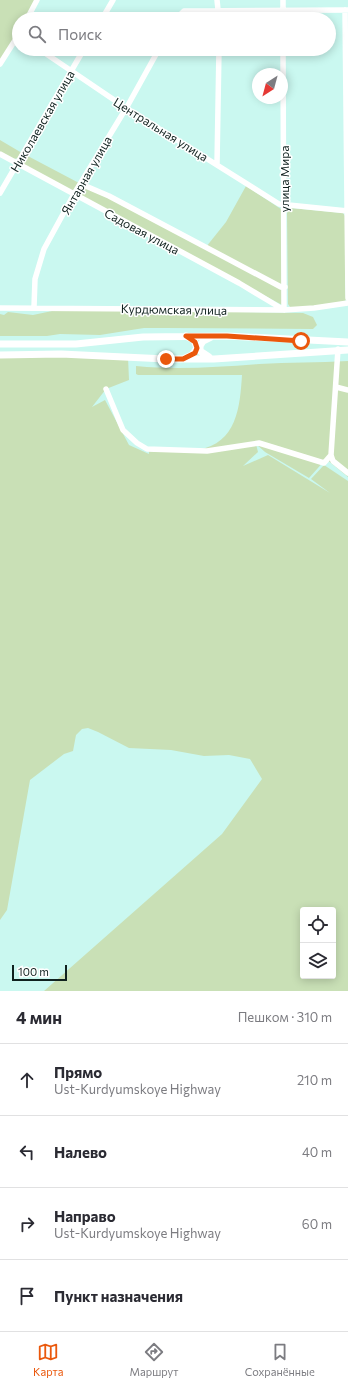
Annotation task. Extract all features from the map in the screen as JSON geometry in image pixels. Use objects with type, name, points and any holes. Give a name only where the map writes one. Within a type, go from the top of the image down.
[{"type":"main road","points":[[183,359],[192,356],[197,348],[194,340],[186,336]]},
{"type":"main road","points":[[0,344],[76,344],[186,336],[348,342]]},
{"type":"main road","points":[[213,336],[202,343],[200,349],[203,354],[214,359]]},
{"type":"main road","points":[[0,354],[61,354],[214,359],[282,355],[338,349],[348,350]]},
{"type":"street","points":[[31,12],[37,0]]},
{"type":"street","points":[[106,12],[113,0]]},
{"type":"street","points":[[217,0],[218,10]]},
{"type":"street","points":[[283,0],[283,10]]},
{"type":"street","points":[[183,12],[218,10],[346,10],[348,298]]},
{"type":"street","points":[[0,64],[12,45]]},
{"type":"street","name":"Центральная улица","points":[[49,56],[126,108],[284,206]]},
{"type":"street","name":"Николаевская улица","points":[[0,193],[80,56]]},
{"type":"street","name":"Янтарная улица","points":[[34,307],[35,279],[44,249],[74,194],[126,108],[155,56]]},
{"type":"street","points":[[217,164],[219,56]]},
{"type":"street","name":"улица Мира","points":[[283,56],[284,310]]},
{"type":"street","name":"Садовая улица","points":[[0,154],[239,283],[284,310]]},
{"type":"street","name":"Садовая улица","points":[[80,184],[109,196],[281,287],[285,287]]},
{"type":"street","points":[[284,206],[347,211]]},
{"type":"street","name":"Курдюмская улица","points":[[0,308],[34,307],[284,310],[314,308],[348,303]]},
{"type":"street","points":[[338,349],[331,455],[333,461],[348,473]]},
{"type":"street","points":[[336,387],[348,390]]},
{"type":"street","points":[[106,390],[123,430],[137,443],[147,449],[207,451],[259,443],[324,463],[331,455]]},
{"type":"green space","points":[[0,0],[36,0],[29,12],[12,12],[12,42],[0,62]]},
{"type":"green space","points":[[0,140],[22,153],[19,158],[13,159],[0,152]]},
{"type":"green space","points":[[24,154],[79,183],[72,192],[21,163]]},
{"type":"green space","points":[[246,186],[281,209],[282,284],[280,285],[206,247],[226,222]]},
{"type":"green space","points":[[84,187],[108,197],[282,290],[282,305],[78,194],[81,188]]},
{"type":"green space","points":[[291,208],[343,213],[345,216],[346,300],[343,302],[303,307],[290,307],[288,304],[287,213]]},
{"type":"green space","points":[[78,310],[303,313],[313,317],[317,325],[313,329],[144,328],[100,335],[60,334],[47,336],[0,336],[0,314],[4,315],[8,312],[33,315],[52,311]]},
{"type":"green space","points":[[0,354],[128,357],[129,380],[106,389],[92,407],[105,400],[129,445],[149,454],[149,449],[180,451],[198,450],[211,446],[221,440],[229,432],[234,422],[240,399],[242,375],[138,375],[136,374],[136,366],[198,368],[270,363],[348,361],[348,477],[326,459],[309,478],[265,452],[256,444],[258,452],[243,466],[268,455],[330,493],[311,479],[324,465],[348,481],[348,991],[44,991],[222,834],[262,779],[250,759],[229,755],[204,756],[171,750],[129,748],[98,732],[88,728],[82,729],[76,735],[73,751],[64,754],[30,780],[7,910],[0,920]]},
{"type":"route","points":[[166,359],[183,359],[192,356],[195,353],[197,346],[194,340],[186,336],[227,336],[301,341]]}]
